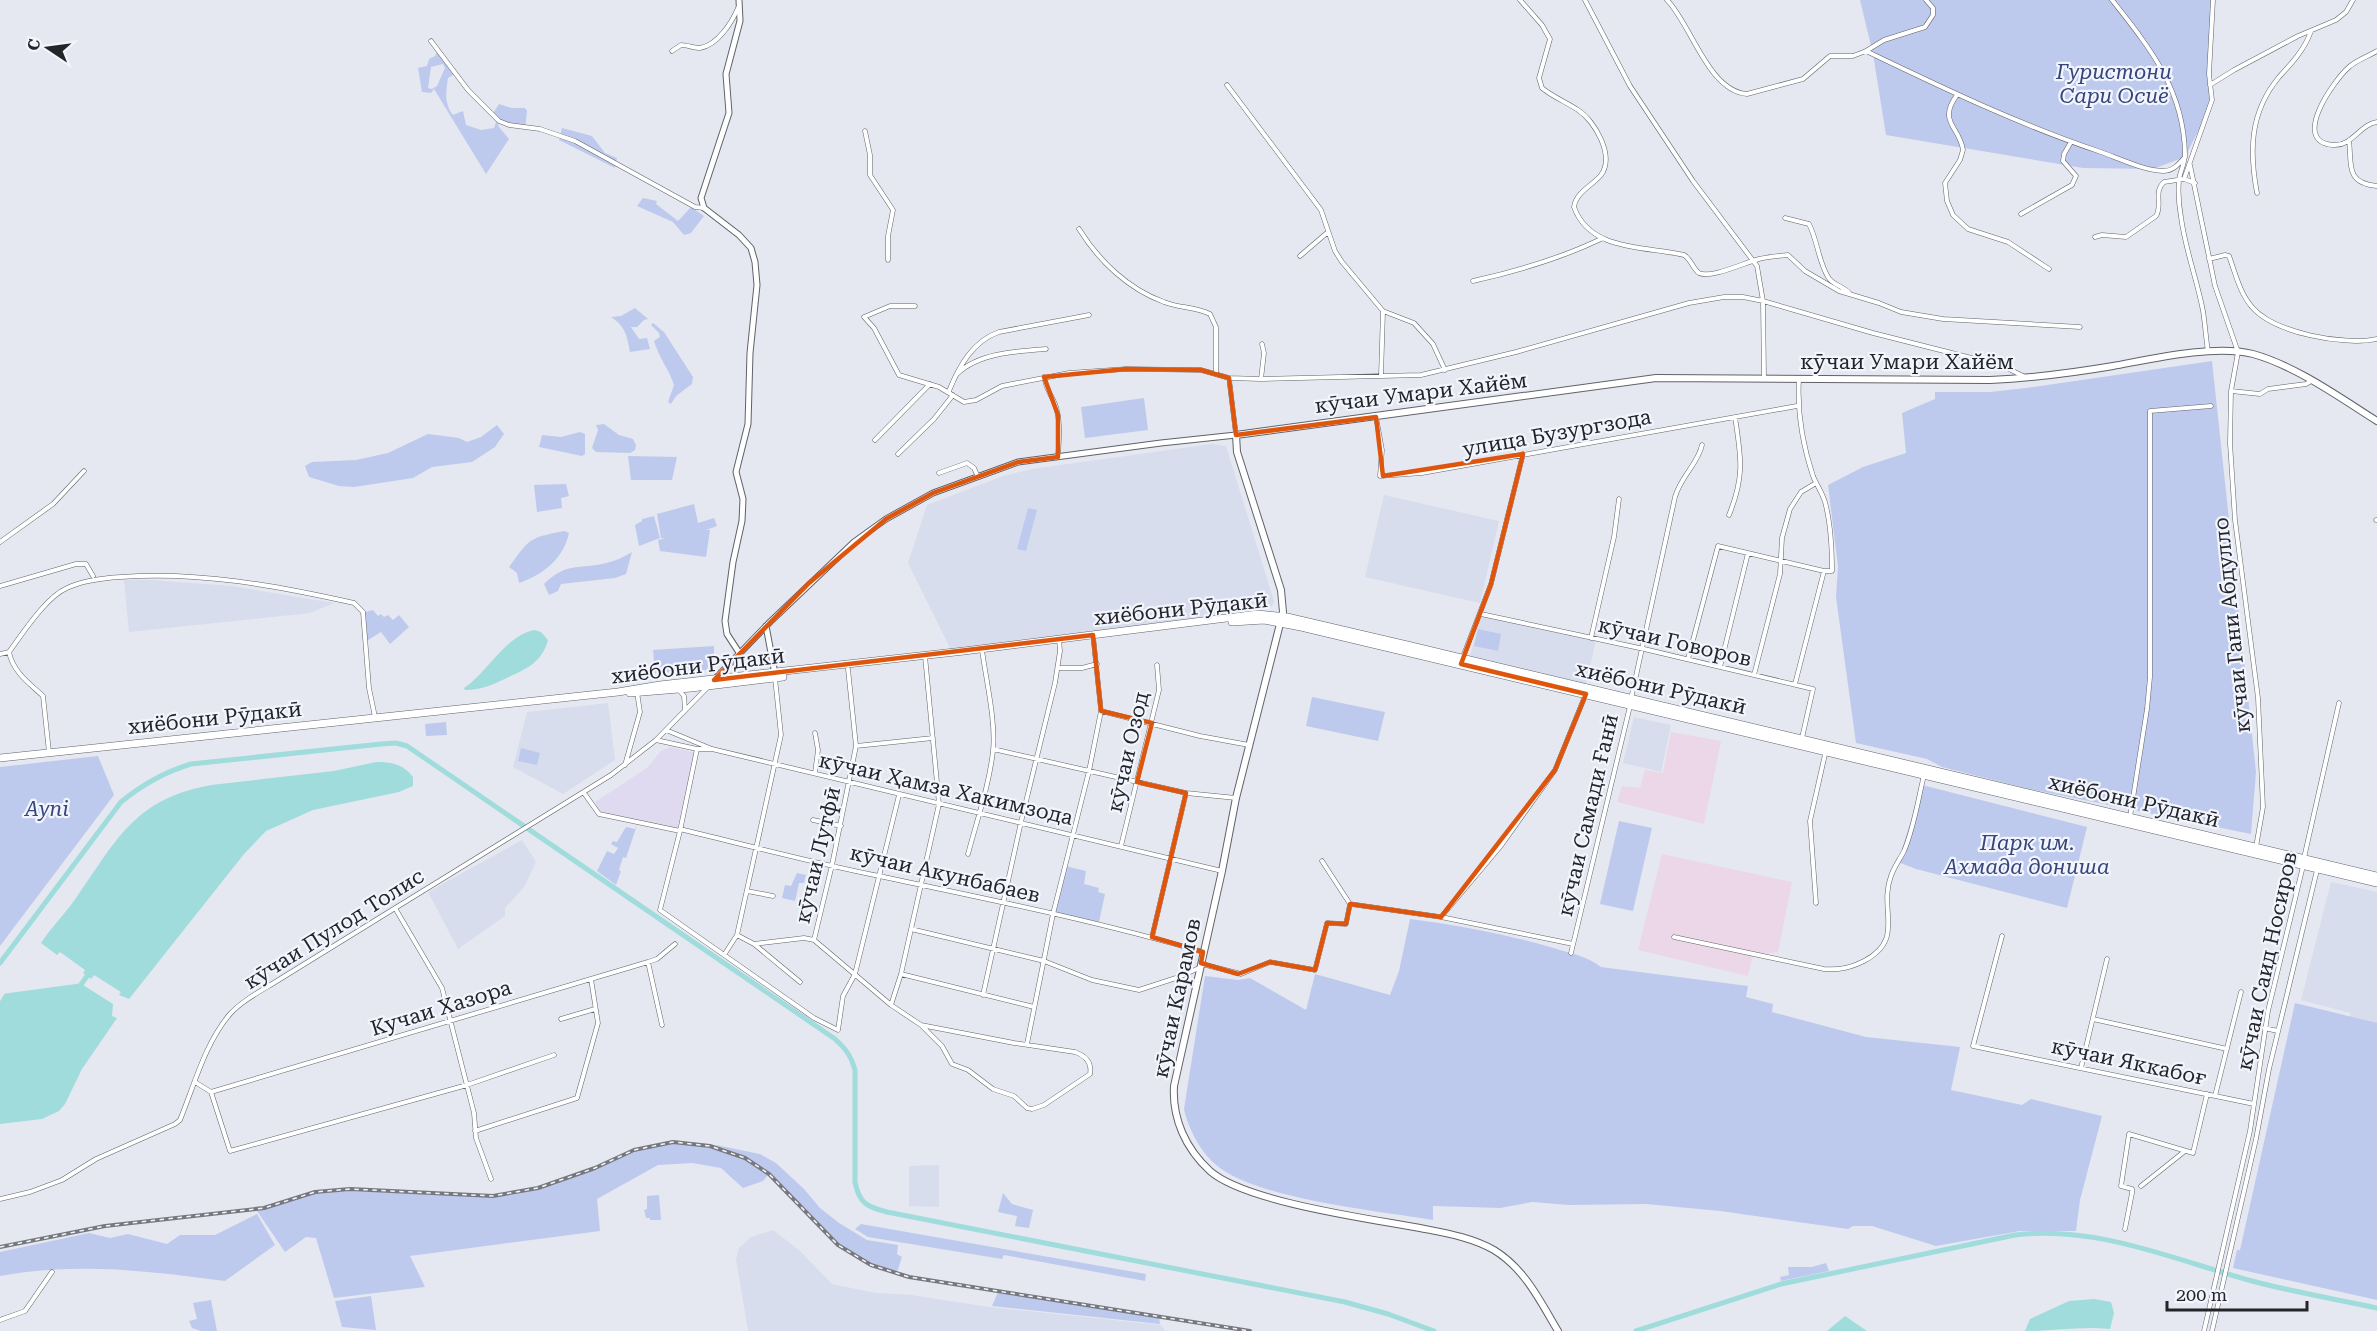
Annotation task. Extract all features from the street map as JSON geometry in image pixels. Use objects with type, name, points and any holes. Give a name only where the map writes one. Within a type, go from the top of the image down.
[{"type":"highway","points":[[637,691],[708,686],[775,675],[848,669],[1094,637],[1281,619],[1826,748]]},
{"type":"highway","name":"хиёбони Рӯдакӣ","points":[[1450,658],[1463,658],[1587,691]]},
{"type":"highway","name":"хиёбони Рӯдакӣ","points":[[0,758],[898,661]]},
{"type":"highway","name":"хиёбони Рӯдакӣ","points":[[1723,724],[1802,739],[1826,748],[2091,812],[2129,818],[2172,831],[2360,876],[2377,876]]},
{"type":"highway","points":[[2091,812],[2172,831]]},
{"type":"highway","points":[[2360,876],[2377,883]]},
{"type":"main road","name":"кӯчаи Умари Хайём","points":[[1236,435],[1656,378],[1949,380],[2026,378],[2110,367],[2174,355],[2238,352],[2268,360],[2311,381],[2377,421]]},
{"type":"main road","name":"кӯчаи Карамов","points":[[1236,435],[1237,452],[1281,590],[1281,619],[1236,798],[1174,1086],[1175,1113],[1182,1134],[1193,1153],[1212,1173],[1245,1190],[1288,1202],[1455,1234],[1491,1249],[1507,1259],[1525,1277],[1558,1331]]},
{"type":"street","points":[[1520,0],[1542,24],[1550,39],[1539,78],[1542,88],[1589,119],[1605,151],[1603,172],[1577,198],[1574,207],[1587,227],[1601,239],[1684,255],[1689,258],[1697,271],[1703,274],[1730,269],[1761,258],[1788,255],[1817,279],[1851,295],[1900,312],[1943,319],[2080,327]]},
{"type":"street","points":[[1584,0],[1630,86],[1693,181],[1754,260],[1761,276],[1764,301],[1764,378]]},
{"type":"street","points":[[1667,0],[1682,19],[1701,56],[1729,87],[1747,94],[1803,79],[1830,56],[1852,56],[1866,51],[1884,39],[1925,27],[1933,15],[1933,8],[1926,0]]},
{"type":"street","points":[[2112,0],[2149,48],[2171,86],[2182,120],[2185,157],[2181,180],[2180,214],[2202,310],[2208,353]]},
{"type":"street","points":[[2181,180],[2190,165],[2211,107],[2213,0]]},
{"type":"street","points":[[2210,85],[2234,69],[2336,20],[2346,12],[2353,0]]},
{"type":"street","points":[[672,51],[681,45],[701,47],[720,36],[728,28],[739,2]]},
{"type":"street","points":[[707,210],[701,198],[729,114],[726,75],[740,21],[739,2]]},
{"type":"street","points":[[2257,192],[2252,167],[2251,143],[2262,101],[2301,51],[2311,31]]},
{"type":"street","points":[[431,41],[468,90],[499,121],[509,125],[540,129],[571,139],[695,207],[707,210],[739,235],[751,248],[757,285],[750,353],[748,424],[736,472],[743,500],[742,521],[733,562],[725,621],[727,634],[740,654]]},
{"type":"street","points":[[1866,51],[1957,95],[2072,142],[2153,169],[2164,171],[2176,167],[2185,157]]},
{"type":"street","points":[[2377,51],[2349,66],[2335,81],[2318,114],[2315,125],[2318,138],[2326,144],[2335,145],[2349,140],[2364,127],[2377,122]]},
{"type":"street","points":[[1227,85],[1321,210],[1335,251],[1342,262],[1383,311],[1414,323],[1433,344],[1445,370]]},
{"type":"street","points":[[1957,95],[1950,109],[1950,122],[1963,150],[1960,160],[1948,177],[1945,190],[1953,215],[1968,228],[2008,242],[2049,269]]},
{"type":"street","points":[[865,131],[870,155],[870,175],[893,210],[888,236],[888,260]]},
{"type":"street","points":[[2349,140],[2350,169],[2354,176],[2359,182],[2377,186]]},
{"type":"street","points":[[2021,214],[2072,185],[2076,176],[2063,161],[2064,154],[2072,142]]},
{"type":"street","points":[[2190,165],[2217,295],[2238,352]]},
{"type":"street","points":[[2095,237],[2130,235],[2157,215],[2158,190],[2161,184],[2181,180],[2195,183]]},
{"type":"street","points":[[1785,219],[1809,224],[1818,258],[1830,280],[1847,289],[1851,295]]},
{"type":"street","points":[[1079,229],[1090,247],[1125,280],[1164,302],[1210,314],[1216,327],[1216,374]]},
{"type":"street","points":[[1300,256],[1328,232]]},
{"type":"street","points":[[1473,281],[1520,271],[1551,261],[1601,239]]},
{"type":"street","points":[[2209,260],[2229,256],[2250,306],[2278,326],[2335,340],[2354,342],[2377,339]]},
{"type":"street","points":[[915,306],[890,306],[864,317],[874,328],[898,375],[930,384],[951,393],[964,402],[1002,386],[1044,377],[1126,369],[1201,370],[1229,378],[1261,379],[1421,375],[1689,303],[1724,297],[1743,297],[1764,301],[1879,335],[2004,366],[2026,378]]},
{"type":"street","points":[[1381,376],[1383,311]]},
{"type":"street","points":[[898,454],[934,419],[951,393],[962,360],[993,334],[1089,315]]},
{"type":"street","points":[[1261,379],[1264,353],[1262,344]]},
{"type":"street","points":[[955,377],[965,367],[991,357],[1046,349]]},
{"type":"street","name":"кӯчаи Гани Абдулло","points":[[2238,352],[2230,391],[2230,443],[2235,509],[2258,698],[2263,807],[2255,851]]},
{"type":"street","points":[[1044,377],[1047,393],[1054,401],[1058,415],[1058,457]]},
{"type":"street","points":[[1229,378],[1236,435]]},
{"type":"street","points":[[1688,659],[1718,546],[1832,571],[1832,549],[1826,504],[1816,483],[1802,440],[1797,406],[1799,378]]},
{"type":"street","points":[[2230,391],[2260,394],[2268,389],[2306,384],[2311,381]]},
{"type":"street","points":[[874,440],[930,384]]},
{"type":"street","name":"улица Бузургзода","points":[[1376,417],[1382,450],[1380,476],[1422,473],[1797,406]]},
{"type":"street","points":[[2129,818],[2150,677],[2150,411],[2211,406]]},
{"type":"street","points":[[1729,515],[1739,490],[1741,474],[1735,417]]},
{"type":"street","name":"кӯчаи Умари Хайём","points":[[708,686],[766,626],[854,542],[886,519],[933,493],[1018,462],[1236,435]]},
{"type":"street","name":"кӯчаи Самади Ғанӣ","points":[[1571,953],[1644,649],[1675,496],[1684,475],[1699,455],[1702,444]]},
{"type":"street","points":[[1463,658],[1491,584],[1522,454]]},
{"type":"street","points":[[939,473],[967,463],[974,468],[978,477]]},
{"type":"street","points":[[0,542],[53,504],[84,471]]},
{"type":"street","points":[[1754,675],[1782,561],[1782,538],[1790,509],[1796,498],[1816,483]]},
{"type":"street","points":[[1591,638],[1614,537],[1620,499]]},
{"type":"street","points":[[1720,667],[1748,553]]},
{"type":"street","points":[[0,586],[76,564],[86,564],[93,576]]},
{"type":"street","points":[[1802,739],[1813,689],[1795,684],[1824,571]]},
{"type":"street","points":[[0,654],[9,652],[26,629],[61,591],[92,580],[136,576],[187,576],[274,587],[347,602],[360,607],[363,612],[369,688],[375,718]]},
{"type":"street","name":"кӯчаи Говоров","points":[[1480,614],[1795,684]]},
{"type":"street","points":[[724,954],[737,935],[781,735],[775,675],[766,626]]},
{"type":"street","points":[[1027,1044],[1053,914],[1089,771],[1101,711],[1094,637]]},
{"type":"street","points":[[983,995],[1058,668],[1059,642]]},
{"type":"street","points":[[968,854],[993,748],[990,702],[982,651]]},
{"type":"street","points":[[9,652],[16,671],[43,696],[49,753]]},
{"type":"street","points":[[891,1005],[901,974],[939,804],[925,658]]},
{"type":"street","points":[[1058,668],[1082,668],[1097,664]]},
{"type":"street","name":"кӯчаи Озод","points":[[1122,846],[1160,690],[1157,665]]},
{"type":"street","name":"кӯчаи Лутфӣ","points":[[814,940],[841,826],[856,746],[848,669]]},
{"type":"street","name":"кӯчаи Пулод Толис","points":[[0,1199],[30,1192],[62,1180],[96,1158],[175,1124],[180,1120],[215,1036],[236,1009],[394,908],[541,820],[625,765],[656,740],[708,686]]},
{"type":"street","points":[[679,689],[684,696],[685,709]]},
{"type":"street","points":[[625,765],[640,712],[637,691]]},
{"type":"street","points":[[1441,917],[1500,847],[1555,770],[1587,691]]},
{"type":"street","name":"кӯчаи Саид Носиров","points":[[2204,1331],[2244,1156],[2265,1028],[2339,703]]},
{"type":"street","points":[[1101,711],[1200,736],[1250,745]]},
{"type":"street","name":"кӯчаи Ҳамза Хакимзода","points":[[666,730],[712,749],[1222,871]]},
{"type":"street","points":[[815,733],[818,750],[815,773]]},
{"type":"street","points":[[856,746],[933,738]]},
{"type":"street","points":[[656,740],[697,749],[712,749]]},
{"type":"street","points":[[993,748],[1186,793],[1236,798]]},
{"type":"street","points":[[1816,903],[1810,821],[1826,748]]},
{"type":"street","points":[[697,749],[660,910],[814,1018],[838,1030],[843,996],[855,974],[899,795]]},
{"type":"street","points":[[1674,937],[1824,969],[1844,970],[1873,956],[1881,950],[1886,940],[1889,928],[1887,891],[1890,877],[1904,850],[1925,772]]},
{"type":"street","name":"кӯчаи Акунбабаев","points":[[584,793],[599,814],[680,830],[879,876],[922,883],[1152,937],[1203,952]]},
{"type":"street","points":[[1152,937],[1186,793]]},
{"type":"street","points":[[813,820],[841,826]]},
{"type":"street","points":[[911,929],[1044,961],[1092,980],[1139,990],[1179,977],[1200,965],[1238,974],[1270,962],[1315,970],[1328,923],[1346,924],[1350,904],[1322,861]]},
{"type":"street","name":"кӯчаи Саид Носиров","points":[[2212,1331],[2252,1158],[2278,1031],[2318,866]]},
{"type":"street","points":[[747,891],[773,896]]},
{"type":"street","points":[[1350,904],[1441,917],[1573,944]]},
{"type":"street","points":[[394,908],[442,988],[474,1113],[475,1131],[491,1179]]},
{"type":"street","points":[[737,935],[754,944],[800,982]]},
{"type":"street","name":"кӯчаи Яккабоғ","points":[[2002,936],[1973,1046],[2254,1104]]},
{"type":"street","points":[[754,944],[804,938],[814,940],[891,1005],[921,1025],[942,1046],[952,1064],[968,1070],[993,1089],[1014,1096],[1027,1108],[1032,1109],[1044,1105],[1090,1074],[1088,1061],[1081,1054],[921,1025]]},
{"type":"street","name":"Кучаи Хазора","points":[[211,1092],[648,962],[657,959],[675,944]]},
{"type":"street","points":[[2081,1068],[2108,959]]},
{"type":"street","points":[[648,962],[662,1025]]},
{"type":"street","points":[[901,974],[1034,1007]]},
{"type":"street","points":[[475,1131],[577,1098],[598,1023],[591,979]]},
{"type":"street","points":[[2215,1096],[2241,992]]},
{"type":"street","points":[[561,1019],[595,1009]]},
{"type":"street","points":[[2093,1019],[2228,1049]]},
{"type":"street","points":[[2265,1028],[2278,1031]]},
{"type":"street","points":[[2262,1042],[2269,1041],[2275,1045]]},
{"type":"street","points":[[195,1082],[211,1092],[230,1151],[467,1084],[554,1055]]},
{"type":"street","points":[[2125,1229],[2132,1189],[2121,1186],[2130,1134],[2193,1153],[2207,1094]]},
{"type":"street","points":[[2141,1186],[2185,1151]]},
{"type":"street","points":[[2244,1156],[2252,1158]]},
{"type":"street","points":[[0,1320],[25,1311],[52,1272]]},
{"type":"highlighted area","points":[[1126,369],[1201,370],[1229,378],[1236,435],[1376,417],[1383,476],[1523,454],[1491,584],[1461,664],[1586,694],[1555,770],[1441,917],[1350,904],[1346,924],[1327,923],[1315,970],[1270,962],[1238,974],[1201,963],[1203,952],[1152,937],[1186,793],[1137,782],[1152,723],[1101,711],[1093,635],[714,680],[809,583],[886,519],[933,493],[1018,462],[1058,457],[1058,415],[1044,377]]},
{"type":"shaded area","points":[[1212,444],[1226,446],[1274,601],[1273,605],[1269,608],[951,650],[908,563],[927,505],[1003,476],[1032,469]]},
{"type":"shaded area","points":[[1384,495],[1499,521],[1480,603],[1365,577]]},
{"type":"shaded area","points":[[124,580],[232,586],[334,603],[310,613],[129,632]]},
{"type":"shaded area","points":[[1481,615],[1596,640],[1586,684],[1470,656]]},
{"type":"shaded area","points":[[534,630],[541,632],[548,640],[538,659],[522,671],[493,684],[465,690],[464,688],[505,647],[523,634]]},
{"type":"shaded area","points":[[608,703],[615,760],[563,794],[513,767],[527,712]]},
{"type":"shaded area","points":[[1634,717],[1671,725],[1661,772],[1623,763]]},
{"type":"shaded area","points":[[1671,732],[1721,741],[1704,824],[1617,802],[1622,786],[1640,788],[1645,770],[1663,773]]},
{"type":"shaded area","points":[[671,747],[696,753],[677,830],[599,811],[595,802],[647,768],[661,751]]},
{"type":"shaded area","points":[[376,762],[392,763],[405,769],[413,777],[413,786],[399,792],[313,810],[266,831],[244,854],[129,999],[119,995],[121,992],[94,975],[91,979],[83,973],[85,970],[60,952],[57,955],[41,943],[118,839],[146,811],[164,800],[185,791],[211,785],[334,771]]},
{"type":"shaded area","points":[[522,840],[536,862],[524,887],[505,908],[505,916],[458,949],[428,892]]},
{"type":"shaded area","points":[[1662,854],[1792,882],[1778,952],[1753,955],[1748,976],[1638,950]]},
{"type":"shaded area","points":[[2331,882],[2377,892],[2377,1025],[2350,1018],[2350,1013],[2301,1000]]},
{"type":"shaded area","points":[[83,985],[113,1004],[112,1016],[117,1018],[82,1069],[65,1104],[59,1111],[42,1119],[0,1124],[0,1008],[7,997]]},
{"type":"shaded area","points":[[939,1165],[939,1207],[909,1206],[909,1166]]},
{"type":"shaded area","points":[[773,1230],[800,1251],[832,1284],[876,1293],[911,1295],[989,1307],[1161,1325],[1165,1331],[748,1331],[736,1259],[739,1248],[751,1237]]},
{"type":"shaded area","points":[[2094,1299],[2111,1302],[2114,1313],[2110,1329],[2025,1331],[2030,1319],[2069,1301]]},
{"type":"shaded area","points":[[1845,1316],[1867,1331],[1827,1331]]},
{"type":"green space","name":"Гуристони Сари Осиё","points":[[1860,0],[2212,0],[2209,74],[2212,104],[2185,157],[2153,169],[2083,168],[1886,135],[1873,54]]},
{"type":"green space","points":[[437,52],[455,74],[448,78],[447,102],[453,115],[463,111],[466,125],[481,130],[494,128],[497,119],[492,115],[499,104],[512,108],[525,108],[527,111],[525,129],[497,120],[499,127],[509,139],[486,174],[434,89],[431,93],[422,92],[418,68],[427,66],[429,59]],"holes":[[[443,64],[445,68],[437,86],[432,89],[428,88],[431,67]]]},
{"type":"green space","points":[[562,128],[592,136],[605,153],[617,158],[615,168],[559,140]]},
{"type":"green space","points":[[643,198],[657,201],[656,204],[678,221],[691,207],[704,216],[691,233],[684,235],[673,222],[637,206]]},
{"type":"green space","points":[[635,308],[648,319],[637,327],[631,327],[639,339],[647,338],[650,349],[630,352],[625,331],[611,317],[621,316]]},
{"type":"green space","points":[[653,323],[664,332],[693,377],[692,384],[676,396],[671,404],[668,402],[674,385],[654,341],[660,337],[651,325]]},
{"type":"green space","points":[[2212,361],[2256,772],[2251,834],[2029,789],[1942,767],[1927,759],[1856,743],[1836,597],[1838,566],[1828,485],[1863,467],[1906,453],[1902,413],[1935,399],[1935,392],[1990,392],[2026,388]]},
{"type":"green space","points":[[1144,398],[1148,430],[1085,438],[1081,407]]},
{"type":"green space","points":[[604,424],[619,435],[633,439],[636,445],[635,450],[630,453],[596,452],[592,448],[598,430],[596,425]]},
{"type":"green space","points":[[497,425],[504,434],[495,447],[472,462],[432,467],[413,478],[354,487],[339,486],[309,477],[305,466],[312,462],[356,460],[388,453],[428,434],[459,438],[467,442],[481,437]]},
{"type":"green space","points":[[580,432],[585,434],[585,454],[582,456],[539,447],[542,435],[561,437]]},
{"type":"green space","points":[[628,456],[677,457],[672,480],[631,480]]},
{"type":"green space","points":[[566,484],[569,496],[561,498],[562,508],[537,512],[534,485]]},
{"type":"green space","points":[[694,504],[698,523],[714,518],[717,526],[706,530],[710,530],[706,557],[660,551],[658,540],[665,538],[661,538],[657,514]]},
{"type":"green space","points":[[1028,508],[1037,510],[1026,551],[1017,549]]},
{"type":"green space","points":[[654,516],[660,538],[639,546],[635,525],[642,519]]},
{"type":"green space","points":[[564,531],[569,533],[557,558],[544,570],[519,583],[517,573],[509,567],[526,545],[537,538]]},
{"type":"green space","points":[[632,552],[626,574],[615,578],[561,584],[558,591],[549,595],[544,584],[567,569],[609,562]]},
{"type":"green space","points":[[373,610],[378,616],[388,615],[393,620],[399,615],[409,627],[390,644],[381,632],[365,642],[362,613]]},
{"type":"green space","points":[[1478,629],[1501,634],[1498,651],[1474,646]]},
{"type":"green space","points":[[714,646],[714,661],[706,670],[655,673],[653,650]]},
{"type":"green space","points":[[1312,697],[1385,712],[1378,741],[1306,726]]},
{"type":"green space","points":[[446,722],[447,735],[426,736],[425,724]]},
{"type":"green space","points":[[521,748],[540,753],[537,765],[518,761]]},
{"type":"green space","name":"Ayni","points":[[98,756],[114,795],[0,946],[0,767]]},
{"type":"green space","name":"Парк им. Ахмада дониша","points":[[1922,785],[2087,827],[2067,908],[1916,869],[1898,862]]},
{"type":"green space","points":[[1619,821],[1652,828],[1633,911],[1600,904]]},
{"type":"green space","points":[[637,825],[626,858],[623,857],[616,885],[597,871],[607,851],[614,854],[618,848],[611,844],[613,841],[617,842],[626,827],[635,829]]},
{"type":"green space","points":[[1065,866],[1086,871],[1084,884],[1099,888],[1098,892],[1105,894],[1099,922],[1055,912]]},
{"type":"green space","points":[[797,873],[806,875],[804,883],[799,883],[795,901],[782,898],[785,885],[791,886]]},
{"type":"green space","points":[[1410,919],[1480,930],[1533,942],[1583,957],[1601,967],[1748,986],[1746,997],[1773,1004],[1772,1012],[1866,1037],[1960,1047],[1951,1090],[2022,1105],[2031,1099],[2102,1116],[2080,1200],[2076,1231],[2020,1231],[1936,1246],[1872,1226],[1853,1226],[1848,1229],[1720,1211],[1646,1204],[1569,1205],[1532,1202],[1500,1208],[1433,1206],[1433,1220],[1351,1208],[1287,1195],[1233,1176],[1215,1164],[1195,1139],[1184,1109],[1205,976],[1238,980],[1250,978],[1306,1010],[1315,974],[1390,995],[1399,971]]},
{"type":"green space","points":[[2295,1003],[2377,1023],[2377,1300],[2233,1268],[2237,1250],[2240,1250]]},
{"type":"green space","points":[[674,1143],[710,1148],[745,1159],[768,1175],[763,1181],[743,1188],[721,1168],[692,1163],[658,1165],[597,1199],[600,1231],[410,1256],[425,1287],[334,1298],[316,1238],[306,1237],[285,1252],[257,1211],[316,1193],[351,1191],[494,1197],[538,1189],[635,1152]]},
{"type":"green space","points":[[716,1145],[760,1154],[776,1163],[804,1189],[820,1208],[839,1223],[867,1240],[898,1245],[897,1254],[902,1257],[897,1272],[872,1264],[839,1244],[770,1173],[746,1157]]},
{"type":"green space","points":[[1003,1193],[1012,1204],[1033,1210],[1029,1228],[1015,1226],[1017,1216],[998,1212]]},
{"type":"green space","points":[[659,1195],[661,1220],[650,1220],[646,1218],[644,1210],[647,1209],[647,1196]]},
{"type":"green space","points":[[257,1214],[275,1245],[225,1281],[141,1271],[85,1269],[57,1269],[0,1276],[0,1252],[89,1233],[110,1238],[128,1234],[167,1244],[180,1235],[215,1235]]},
{"type":"green space","points":[[861,1224],[1146,1274],[1145,1281],[1004,1255],[1002,1259],[868,1237],[855,1229]]},
{"type":"green space","points":[[1826,1263],[1829,1271],[1781,1281],[1780,1277],[1789,1275],[1788,1267],[1812,1267]]},
{"type":"green space","points":[[998,1292],[1159,1317],[1160,1324],[992,1306]]},
{"type":"green space","points":[[371,1296],[376,1330],[342,1327],[335,1301]]},
{"type":"green space","points":[[211,1300],[217,1331],[201,1331],[192,1328],[189,1321],[197,1319],[193,1303]]},
{"type":"waterway","points":[[0,963],[121,802],[154,779],[191,764],[396,743],[407,746],[835,1039],[850,1057],[855,1070],[855,1182],[859,1195],[869,1206],[887,1212],[1345,1302],[1388,1314],[1434,1331]]},
{"type":"waterway","points":[[0,1006],[6,996],[80,986],[87,976]]},
{"type":"waterway","points":[[1636,1331],[1781,1284],[2015,1235],[2045,1233],[2075,1235],[2135,1246],[2267,1285],[2377,1308]]},
{"type":"railway","points":[[0,1247],[105,1226],[264,1208],[315,1192],[350,1189],[493,1196],[538,1188],[595,1168],[634,1150],[673,1142],[710,1146],[745,1158],[769,1174],[838,1245],[871,1265],[909,1277],[1250,1331]]}]
